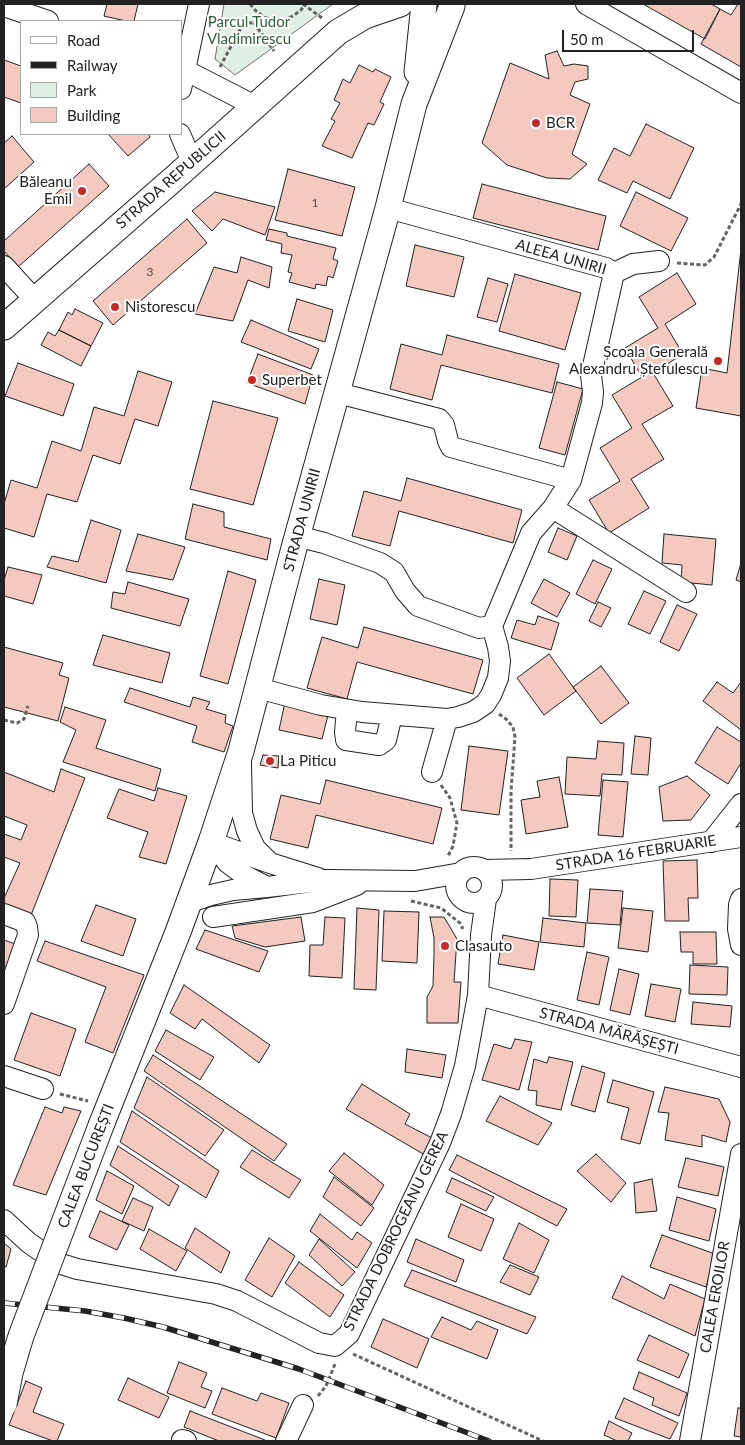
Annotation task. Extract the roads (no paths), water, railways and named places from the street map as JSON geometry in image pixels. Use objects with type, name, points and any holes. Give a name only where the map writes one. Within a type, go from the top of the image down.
[{"type":"main road","name":"STRADA REPUBLICII","points":[[4,327],[338,32],[360,4]]},
{"type":"main road","name":"STRADA REPUBLICII","points":[[338,32],[365,16],[400,4]]},
{"type":"main road","name":"STRADA UNIRII","points":[[178,932],[242,752],[297,536],[388,208],[414,104],[424,4],[433,8],[455,5]]},
{"type":"main road","name":"STRADA UNIRII","points":[[414,104],[455,5]]},
{"type":"main road","name":"CALEA BUCUREȘTI","points":[[4,1404],[10,1374],[22,1336],[108,1107],[178,932]]},
{"type":"street","points":[[199,4],[183,68],[255,106]]},
{"type":"street","points":[[586,4],[741,93]]},
{"type":"street","points":[[4,6],[45,20]]},
{"type":"street","points":[[180,135],[192,162]]},
{"type":"street","name":"ALEEA UNIRII","points":[[388,208],[606,268],[614,273],[591,375],[592,403],[571,480],[553,508],[531,533],[492,626]]},
{"type":"street","points":[[614,273],[633,264],[659,261]]},
{"type":"street","points":[[4,266],[34,300]]},
{"type":"street","points":[[338,393],[439,419],[444,425],[451,448],[571,480]]},
{"type":"street","points":[[553,508],[686,592]]},
{"type":"street","points":[[258,688],[347,710],[447,719],[473,712],[484,704],[491,695],[498,678],[500,661],[492,626],[479,628],[418,606],[405,591],[394,572],[380,563],[324,543],[297,536]]},
{"type":"street","points":[[347,710],[344,732],[346,740],[379,745],[386,740],[392,715]]},
{"type":"street","points":[[432,772],[447,719]]},
{"type":"street","points":[[242,752],[241,797],[246,831],[255,848],[270,863]]},
{"type":"street","points":[[711,842],[741,804]]},
{"type":"street","name":"STRADA 16 FEBRUARIE","points":[[461,873],[472,867],[484,870],[532,869],[741,837]]},
{"type":"street","points":[[211,842],[270,863],[327,880]]},
{"type":"street","points":[[211,842],[228,863],[244,875],[267,886]]},
{"type":"street","name":"STRADA 16 FEBRUARIE","points":[[477,896],[532,869]]},
{"type":"street","points":[[415,882],[477,896],[491,878],[484,870]]},
{"type":"street","points":[[190,902],[233,890],[267,886],[327,880],[415,882],[461,873]]},
{"type":"street","name":"STRADA DOBROGEANU GEREA","points":[[4,1220],[29,1243],[58,1262],[77,1269],[216,1294],[237,1301],[320,1343],[338,1347],[349,1334],[440,1143],[451,1114],[465,1066],[478,995],[481,935],[477,896],[456,883],[461,873]]},
{"type":"street","points":[[212,917],[313,902],[366,882]]},
{"type":"street","points":[[741,899],[738,929],[741,945]]},
{"type":"street","points":[[4,914],[25,922],[28,935],[4,1004]]},
{"type":"street","name":"STRADA MĂRĂȘEȘTI","points":[[478,995],[741,1066]]},
{"type":"street","points":[[4,1076],[43,1088]]},
{"type":"street","name":"CALEA EROILOR","points":[[690,1441],[741,1154]]},
{"type":"street","points":[[286,1441],[303,1405]]},
{"type":"railway","points":[[4,1303],[85,1311],[163,1327],[299,1369],[489,1441]]},
{"type":"place","name":"BCR","points":[[536,123]]},
{"type":"place","name":"Băleanu Emil","points":[[82,191]]},
{"type":"place","name":"Nistorescu","points":[[115,307]]},
{"type":"place","name":"Școala Generală Alexandru Ștefulescu","points":[[718,361]]},
{"type":"place","name":"Superbet","points":[[252,380]]},
{"type":"place","name":"La Piticu","points":[[270,761]]},
{"type":"place","name":"Clasauto","points":[[445,946]]},
{"type":"park label","name":"Parcul Tudor Vladimirescu","points":[[249,30]]}]
